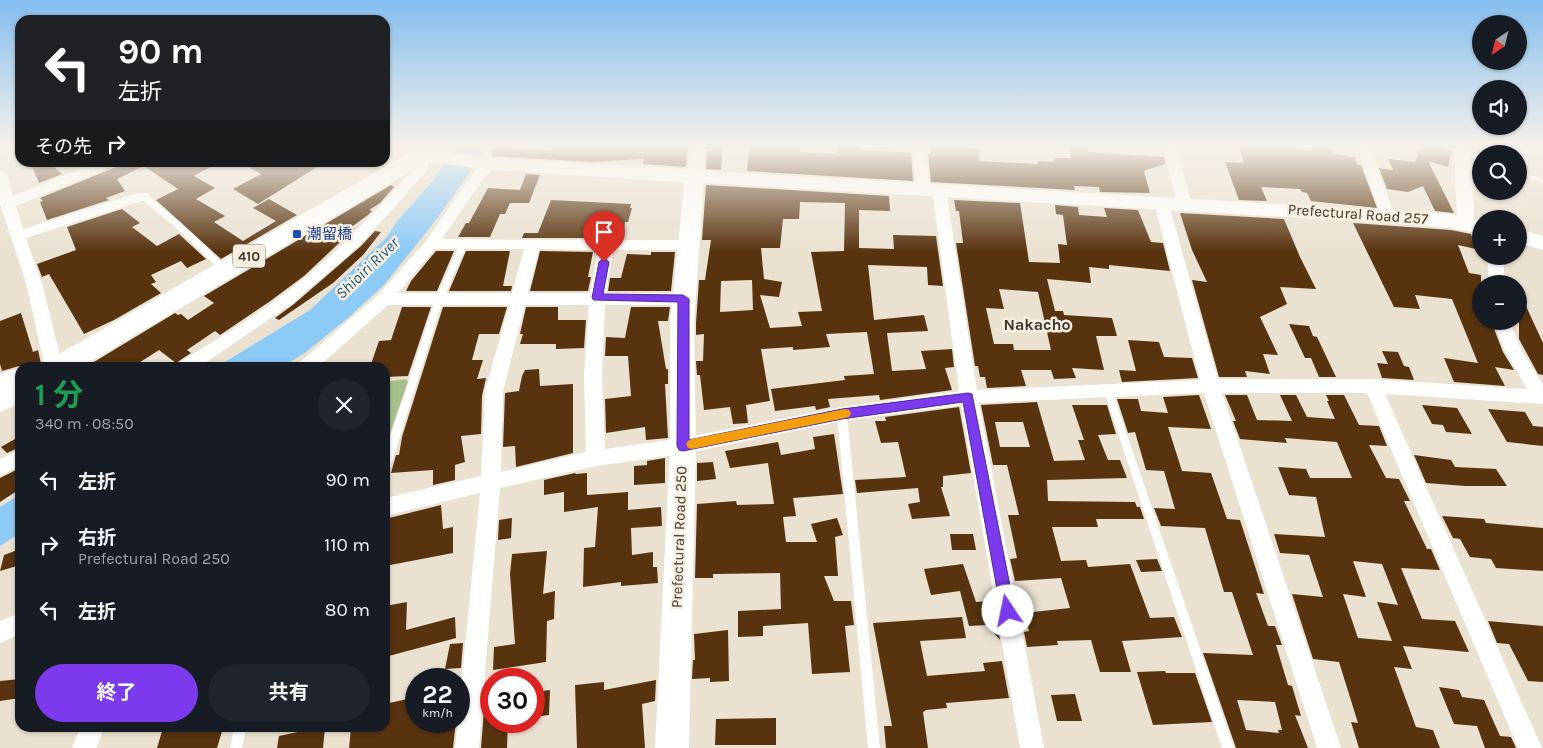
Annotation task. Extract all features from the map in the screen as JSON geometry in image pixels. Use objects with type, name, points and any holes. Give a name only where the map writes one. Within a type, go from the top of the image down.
[{"type":"highway","name":"410","points":[[58,362],[225,270],[375,182]]},
{"type":"highway","points":[[0,402],[15,393]]},
{"type":"main road","name":"Prefectural Road 250","points":[[672,748],[683,446],[683,299],[694,182]]},
{"type":"main road","name":"Prefectural Road 257","points":[[802,182],[1389,216],[1472,226]]},
{"type":"main road","points":[[1527,238],[1543,243]]},
{"type":"street","points":[[1,182],[6,212],[18,236],[34,283],[50,362]]},
{"type":"street","points":[[6,212],[69,182]]},
{"type":"street","points":[[194,362],[312,280],[345,250],[409,182]]},
{"type":"street","points":[[312,362],[384,299],[431,244],[474,182]]},
{"type":"street","points":[[929,182],[949,272],[968,397],[1032,748]]},
{"type":"street","points":[[1179,182],[1184,203]]},
{"type":"street","points":[[1375,182],[1389,216]]},
{"type":"street","points":[[1467,182],[1472,213]]},
{"type":"street","points":[[18,236],[143,196]]},
{"type":"street","points":[[1161,202],[1211,386],[1329,748]]},
{"type":"street","points":[[431,244],[689,245]]},
{"type":"street","points":[[596,458],[593,376],[598,298],[607,244]]},
{"type":"street","points":[[467,748],[490,481],[494,391],[517,300],[534,245]]},
{"type":"street","points":[[384,299],[683,299]]},
{"type":"street","points":[[1503,330],[1507,343],[1521,368],[1542,397]]},
{"type":"street","points":[[0,381],[15,376]]},
{"type":"street","points":[[390,506],[490,481],[596,458],[683,446],[842,414],[968,397],[1211,386],[1374,386],[1542,397]]},
{"type":"street","points":[[1374,386],[1530,748]]},
{"type":"street","points":[[0,468],[15,460]]},
{"type":"street","points":[[0,632],[15,625]]},
{"type":"street","points":[[84,748],[90,732]]},
{"type":"lane","points":[[143,196],[178,225],[225,270]]},
{"type":"lane","points":[[390,452],[439,300],[464,245]]},
{"type":"lane","points":[[1108,391],[1228,748]]},
{"type":"lane","points":[[842,414],[874,748]]},
{"type":"lane","points":[[236,748],[239,732]]},
{"type":"green space","points":[[406,379],[408,382],[390,433],[390,381]]},
{"type":"water","name":"Shioiri River","points":[[432,182],[463,182],[436,220],[384,285],[349,317],[306,352],[290,362],[225,362],[310,310],[386,238],[398,220]]},
{"type":"water","points":[[15,497],[15,536],[0,546],[0,507]]},
{"type":"building","points":[[79,182],[119,182],[125,191],[106,198],[109,200],[47,220],[40,202],[43,201],[40,198]]},
{"type":"building","points":[[168,182],[204,182],[215,188],[196,199],[225,216],[214,222],[243,241],[276,221],[253,208],[269,199],[297,215],[221,259],[156,200],[178,189]]},
{"type":"building","points":[[246,182],[293,182],[258,204],[233,189]]},
{"type":"building","points":[[523,182],[537,182],[529,203],[510,203],[505,214],[500,214],[490,237],[458,237],[466,223],[469,223],[488,188],[520,190]]},
{"type":"building","points":[[931,182],[1147,182],[1150,193],[1100,192],[1099,187],[1074,186],[1075,190]]},
{"type":"building","points":[[1232,182],[1367,182],[1377,208],[1311,201],[1307,193],[1302,192],[1300,189],[1261,187],[1267,201],[1239,200]]},
{"type":"building","points":[[1384,182],[1438,182],[1454,213],[1435,211],[1423,186],[1408,192],[1387,189]]},
{"type":"building","points":[[391,185],[394,187],[380,203],[369,210],[372,211],[368,215],[350,228],[355,228],[304,276],[220,335],[215,331],[187,350],[191,353],[178,362],[175,362],[159,350],[140,362],[94,362],[175,313],[181,314],[188,320],[214,303],[204,296]]},
{"type":"building","points":[[706,185],[889,196],[890,211],[859,210],[859,248],[894,249],[893,235],[936,236],[943,286],[928,285],[927,267],[868,265],[874,320],[924,315],[928,331],[887,333],[892,371],[926,369],[921,351],[952,349],[954,367],[945,368],[952,390],[880,400],[879,395],[828,399],[830,407],[816,410],[815,406],[775,411],[771,389],[845,380],[844,376],[874,374],[867,332],[826,334],[830,347],[793,350],[793,347],[761,349],[770,401],[746,405],[748,423],[733,424],[730,407],[704,410],[700,375],[697,375],[696,361],[703,361],[704,334],[696,335],[696,323],[699,280],[705,280],[711,240],[702,240]],"holes":[[[800,202],[845,203],[844,251],[811,252],[822,311],[798,312],[802,326],[770,328],[760,295],[779,297],[782,282],[764,279],[761,248],[780,248],[783,219],[799,219]],[[752,280],[753,310],[720,312],[721,281]]]},
{"type":"building","points":[[551,200],[631,204],[630,208],[632,208],[628,222],[625,222],[623,238],[608,236],[602,238],[522,238],[524,233],[538,233]]},
{"type":"building","points":[[954,200],[1020,203],[1029,262],[1060,263],[1058,244],[1067,245],[1063,215],[1056,214],[1055,205],[1078,207],[1079,215],[1107,217],[1104,208],[1138,210],[1151,242],[1163,243],[1170,271],[1109,265],[1109,269],[1089,267],[1091,283],[1047,279],[1055,311],[1063,311],[1064,315],[1112,318],[1117,336],[1096,336],[1104,370],[1072,368],[1076,378],[1054,379],[1051,370],[1021,370],[1026,386],[987,388],[985,377],[980,377],[978,366],[975,366],[956,243],[963,243],[959,211],[956,211]],"holes":[[[999,289],[1038,292],[1051,350],[1014,350],[1013,344],[994,344],[986,308],[1004,309]]]},
{"type":"building","points":[[122,209],[140,223],[132,227],[157,246],[179,234],[206,259],[187,268],[181,261],[151,275],[156,282],[151,284],[161,293],[114,320],[84,334],[49,274],[42,277],[37,264],[76,250],[67,227]]},
{"type":"building","points":[[1180,213],[1284,219],[1316,289],[1280,287],[1287,304],[1260,317],[1278,355],[1263,354],[1270,374],[1245,371],[1247,377],[1219,377],[1192,280],[1207,282],[1192,250]]},
{"type":"building","points":[[1353,223],[1451,230],[1471,234],[1472,248],[1458,245],[1469,273],[1481,275],[1472,275],[1472,330],[1494,330],[1503,352],[1514,370],[1495,367],[1505,386],[1454,382],[1444,358],[1478,363],[1452,299],[1415,295],[1420,309],[1394,307]]},
{"type":"building","points":[[375,231],[381,232],[363,255],[333,283],[279,320],[275,318],[361,246]]},
{"type":"building","points":[[436,251],[454,251],[437,291],[406,291],[411,281]]},
{"type":"building","points":[[466,251],[510,251],[503,286],[512,286],[511,291],[449,291]]},
{"type":"building","points":[[540,251],[593,252],[588,277],[591,277],[588,291],[530,291]]},
{"type":"building","points":[[651,252],[675,252],[671,291],[608,291],[610,278],[621,278],[627,254],[651,255]]},
{"type":"building","points":[[402,307],[431,307],[408,376],[390,377],[390,362],[372,362],[379,341],[391,340]]},
{"type":"building","points":[[443,307],[507,307],[499,334],[479,334],[472,360],[483,360],[477,379],[486,378],[482,396],[481,434],[461,436],[465,462],[455,465],[455,480],[433,485],[433,470],[391,473],[396,455],[399,455],[402,437]]},
{"type":"building","points":[[526,307],[558,307],[558,320],[586,320],[584,348],[556,349],[556,344],[520,344],[523,334],[520,334]]},
{"type":"building","points":[[631,307],[670,307],[668,321],[658,321],[666,369],[668,369],[668,384],[665,384],[668,438],[646,440],[645,427],[606,433],[605,399],[631,396],[628,356],[605,356],[606,337],[625,338]]},
{"type":"building","points":[[1527,308],[1543,343],[1543,375],[1538,374],[1519,339],[1519,330],[1527,330]]},
{"type":"building","points":[[21,313],[33,352],[38,350],[41,362],[15,362],[15,367],[2,371],[0,364],[0,321]]},
{"type":"building","points":[[1289,324],[1309,326],[1313,336],[1317,337],[1336,377],[1319,377],[1311,358],[1305,358]]},
{"type":"building","points":[[1128,340],[1159,342],[1164,357],[1192,358],[1198,378],[1122,382],[1119,370],[1136,371]]},
{"type":"building","points":[[1382,351],[1398,352],[1404,366],[1409,367],[1414,380],[1382,378],[1377,363],[1388,364]]},
{"type":"building","points":[[539,369],[540,386],[573,384],[573,453],[516,467],[515,446],[503,447],[505,393],[519,391],[525,370]]},
{"type":"building","points":[[1199,395],[1211,429],[1168,427],[1182,471],[1211,473],[1227,519],[1240,520],[1264,594],[1256,593],[1268,626],[1275,626],[1282,645],[1276,645],[1288,685],[1292,686],[1301,716],[1295,715],[1308,748],[1236,748],[1203,653],[1253,655],[1232,592],[1224,592],[1205,528],[1161,526],[1154,508],[1175,509],[1164,471],[1146,470],[1135,432],[1128,433],[1117,399],[1138,399],[1141,411],[1168,413],[1163,397]],"holes":[[[1237,700],[1275,702],[1282,730],[1278,730],[1279,733],[1246,730]]]},
{"type":"building","points":[[1225,395],[1247,395],[1257,420],[1292,421],[1280,395],[1296,395],[1307,417],[1335,419],[1326,395],[1344,395],[1359,425],[1379,426],[1387,446],[1369,445],[1386,478],[1399,479],[1410,501],[1404,501],[1427,549],[1431,549],[1440,570],[1401,568],[1422,619],[1455,621],[1469,652],[1403,646],[1412,669],[1394,667],[1416,727],[1433,730],[1440,748],[1359,748],[1351,722],[1358,723],[1339,662],[1313,659],[1292,594],[1323,597],[1309,555],[1280,553],[1274,534],[1325,537],[1316,497],[1289,495],[1278,467],[1306,469],[1310,478],[1352,478],[1337,442],[1285,438],[1287,443],[1240,439],[1233,421],[1236,421]],"holes":[[[1353,561],[1382,564],[1398,605],[1377,602],[1392,641],[1358,638],[1343,594],[1366,597]]]},
{"type":"building","points":[[1037,402],[1054,461],[1085,460],[1078,440],[1084,440],[1072,405],[1107,405],[1116,434],[1098,435],[1108,460],[1120,460],[1127,478],[1047,480],[1048,501],[1135,502],[1137,507],[1140,507],[1144,519],[1096,519],[1098,527],[1052,527],[1061,561],[1086,560],[1088,567],[1130,564],[1150,618],[1174,617],[1182,637],[1122,641],[1131,672],[1100,672],[1091,640],[1057,641],[1058,645],[1027,647],[1024,632],[1029,631],[1024,613],[1070,608],[1061,578],[1015,581],[1010,559],[1017,558],[1008,515],[1019,515],[1007,465],[993,465],[981,405]],"holes":[[[995,422],[1023,422],[1030,447],[1000,447]]]},
{"type":"building","points":[[1422,405],[1457,408],[1472,434],[1446,432],[1443,425],[1432,424]]},
{"type":"building","points":[[959,407],[971,473],[943,476],[943,487],[941,487],[950,516],[912,519],[908,504],[920,502],[918,488],[857,493],[855,480],[906,477],[898,442],[881,443],[875,421],[886,421],[885,417]]},
{"type":"building","points":[[1488,409],[1525,412],[1533,426],[1543,427],[1543,446],[1507,442]]},
{"type":"building","points":[[834,434],[843,494],[793,498],[796,516],[783,517],[786,542],[817,542],[811,524],[837,518],[843,535],[835,537],[838,576],[824,576],[834,601],[851,601],[854,625],[845,626],[850,672],[812,674],[808,623],[763,626],[763,636],[738,637],[738,611],[781,609],[780,573],[713,574],[713,578],[695,578],[697,504],[736,501],[737,505],[774,504],[768,463],[730,468],[725,451],[778,442],[781,455],[815,449],[813,437]]},
{"type":"building","points":[[15,439],[15,449],[7,453],[1,447]]},
{"type":"building","points":[[1414,455],[1451,460],[1455,467],[1496,469],[1507,486],[1465,486],[1426,483]]},
{"type":"building","points":[[665,458],[665,483],[634,485],[634,466],[647,465],[647,461]]},
{"type":"building","points":[[713,462],[716,479],[697,481],[697,463]]},
{"type":"building","points":[[15,470],[15,492],[0,502],[0,478]]},
{"type":"building","points":[[575,473],[587,473],[587,495],[628,492],[628,510],[661,507],[662,526],[631,528],[632,555],[653,552],[653,567],[657,567],[658,583],[621,586],[621,582],[583,587],[584,548],[595,547],[598,507],[564,512],[564,492],[544,495],[544,480]]},
{"type":"building","points":[[441,505],[443,529],[453,527],[453,553],[390,565],[390,518]]},
{"type":"building","points":[[1442,516],[1484,519],[1486,523],[1543,528],[1543,571],[1496,568],[1491,559],[1470,557],[1460,539],[1453,538]]},
{"type":"building","points":[[512,518],[511,538],[498,540],[499,520]]},
{"type":"building","points":[[950,534],[973,534],[976,550],[952,550]]},
{"type":"building","points":[[15,551],[15,566],[0,571],[4,555]]},
{"type":"building","points":[[547,551],[543,594],[555,591],[554,619],[547,621],[546,662],[493,668],[494,647],[515,644],[510,574],[512,554]]},
{"type":"building","points":[[1157,559],[1162,571],[1141,572],[1136,560]]},
{"type":"building","points":[[963,564],[976,602],[993,601],[1000,640],[987,625],[969,626],[960,591],[931,595],[924,569]]},
{"type":"building","points":[[407,602],[406,630],[455,617],[456,638],[390,656],[390,605]]},
{"type":"building","points":[[962,617],[966,638],[920,641],[927,676],[985,671],[983,663],[1002,661],[1009,698],[946,703],[947,708],[926,710],[923,712],[928,748],[886,748],[884,726],[892,726],[873,623]]},
{"type":"building","points":[[1488,621],[1543,626],[1543,682],[1528,681],[1509,644],[1497,643]]},
{"type":"building","points":[[728,630],[729,681],[710,682],[710,678],[692,679],[693,660],[695,660],[694,634]]},
{"type":"building","points":[[463,643],[461,668],[445,668],[450,644]]},
{"type":"building","points":[[1165,671],[1166,673],[1195,673],[1212,722],[1153,725],[1137,672]]},
{"type":"building","points":[[15,680],[15,699],[0,701],[0,681]]},
{"type":"building","points":[[656,680],[655,701],[642,704],[645,748],[577,748],[575,685],[604,682],[604,690]]},
{"type":"building","points":[[1439,687],[1459,690],[1462,697],[1484,700],[1500,736],[1511,737],[1516,748],[1485,748],[1477,726],[1454,724]]},
{"type":"building","points":[[550,690],[549,715],[545,716],[545,691]]},
{"type":"building","points":[[1075,694],[1082,721],[1057,721],[1051,695]]},
{"type":"building","points":[[405,699],[405,733],[455,733],[453,748],[349,748],[351,732],[390,732],[390,703]]},
{"type":"building","points":[[776,718],[776,745],[715,745],[716,719]]},
{"type":"building","points":[[162,732],[222,732],[217,748],[157,748]]},
{"type":"building","points":[[298,732],[325,732],[323,748],[277,748],[279,736]]},
{"type":"building","points":[[482,733],[508,733],[507,748],[481,748]]},
{"type":"slow traffic","points":[[692,444],[845,413]]},
{"type":"place","name":"潮留橋","points":[[297,234]]},
{"type":"district","name":"Nakacho","points":[[1037,324]]},
{"type":"route","points":[[604,262],[598,298],[683,299],[683,446],[842,414],[968,397],[1008,611]]}]
